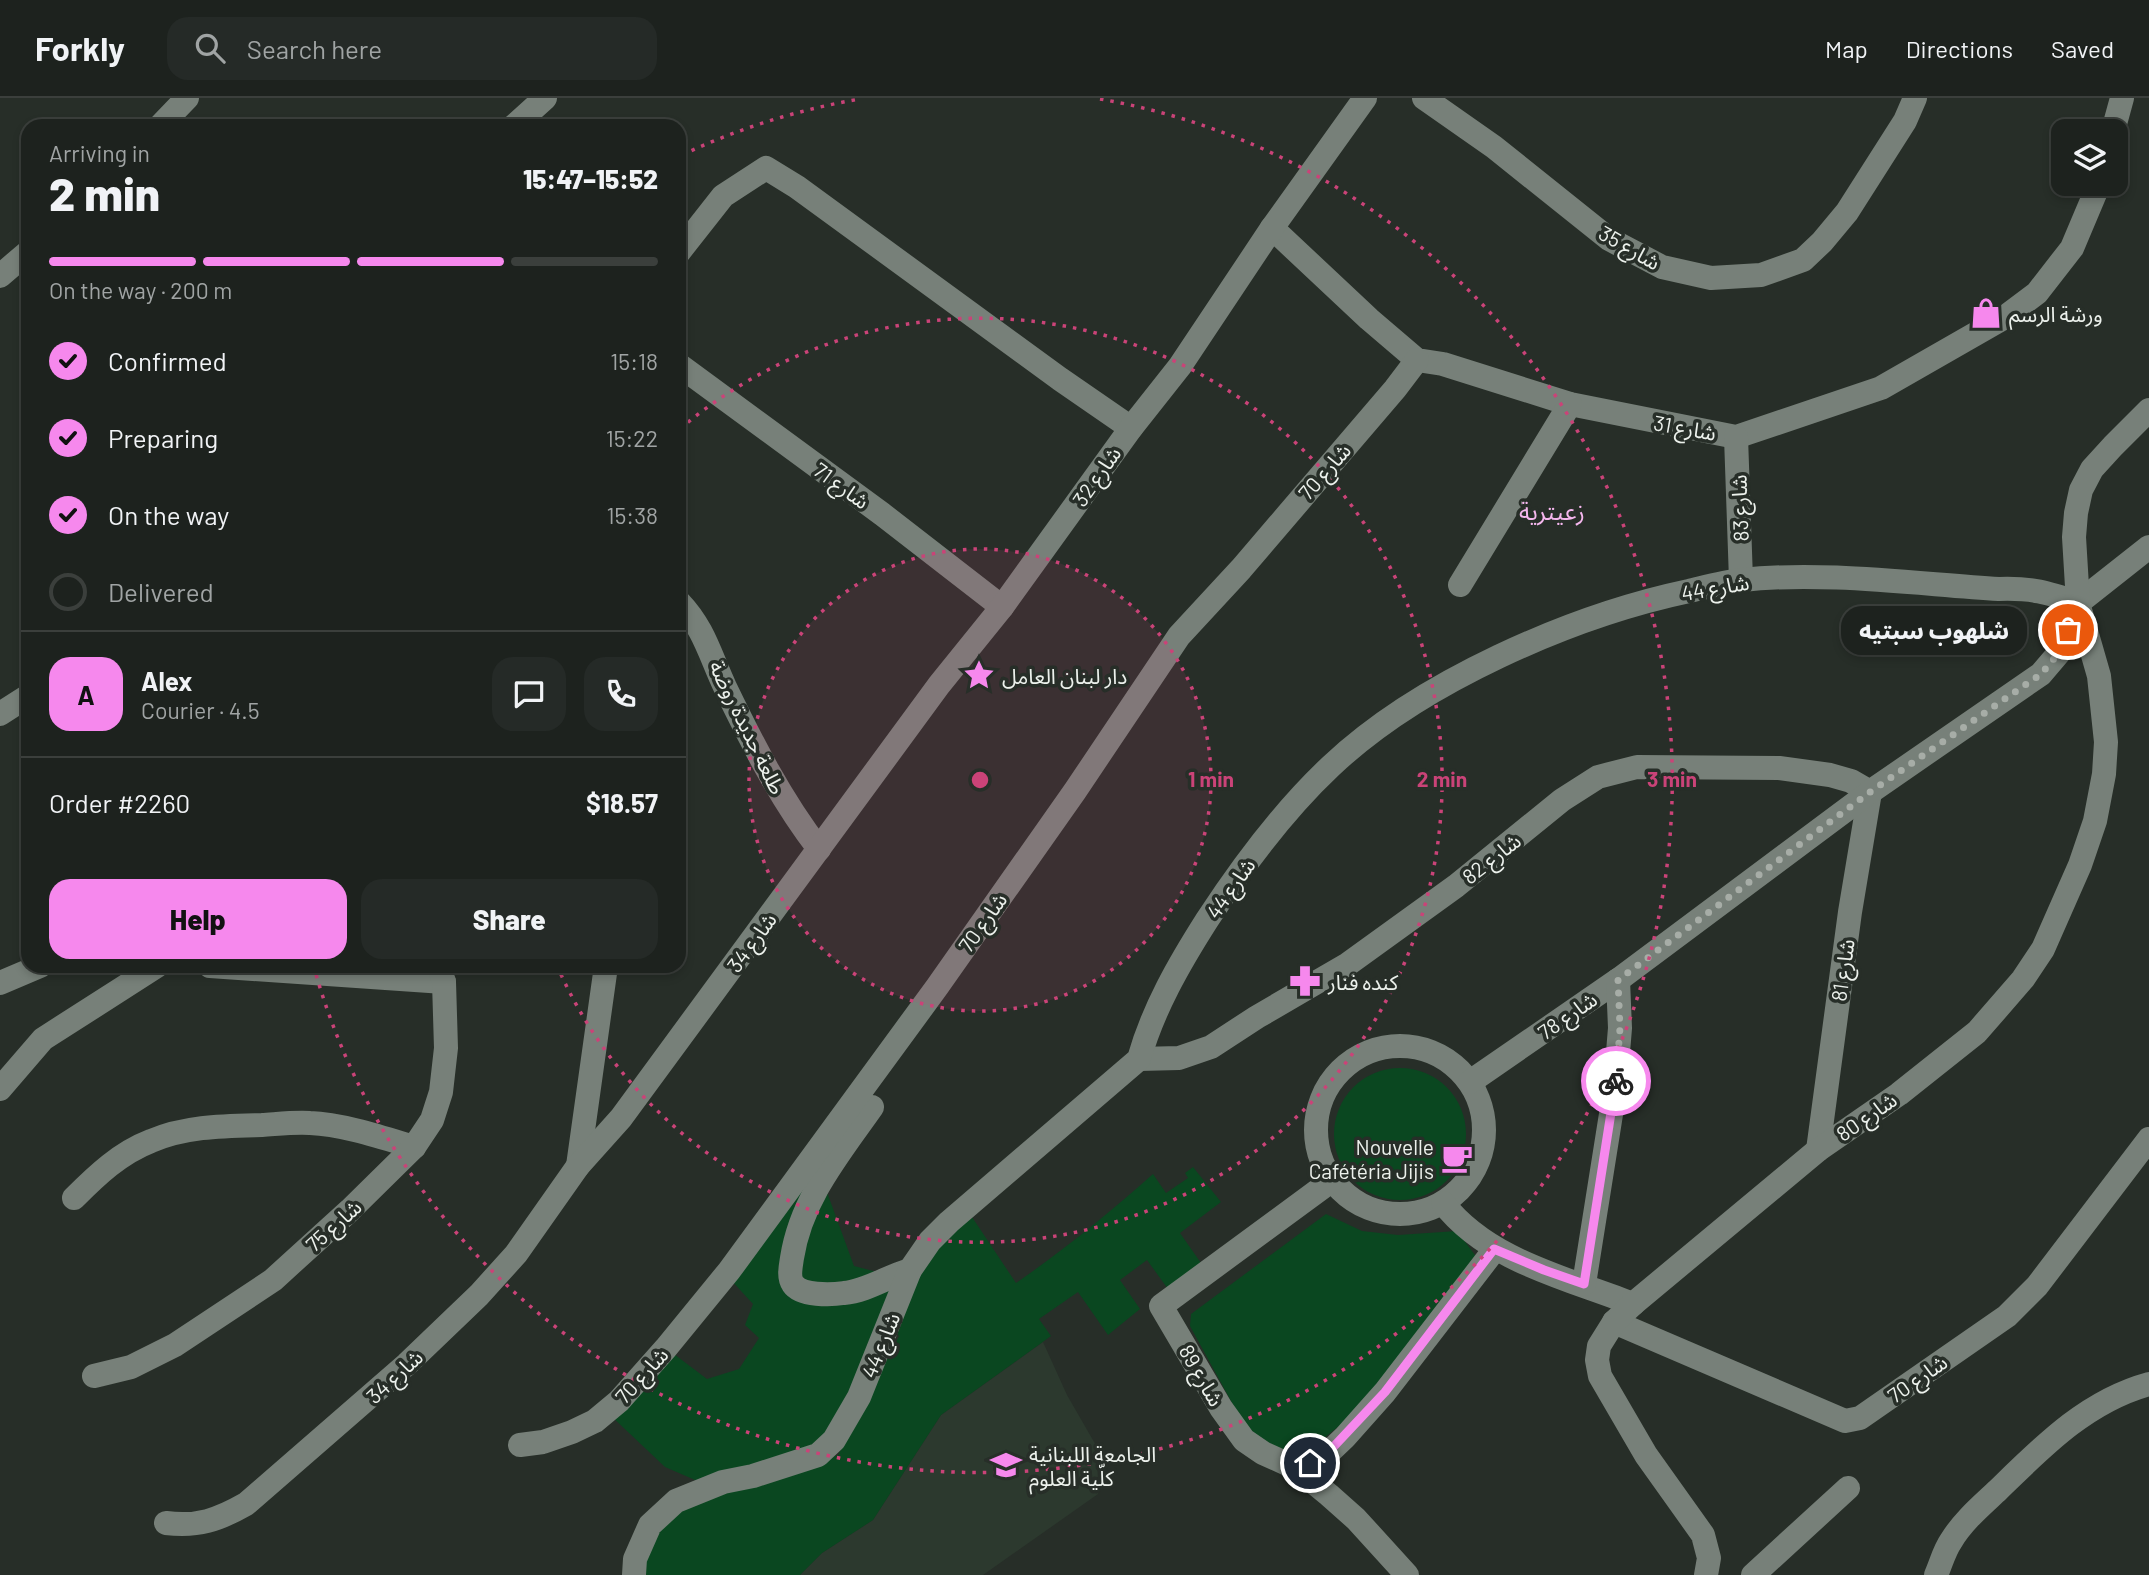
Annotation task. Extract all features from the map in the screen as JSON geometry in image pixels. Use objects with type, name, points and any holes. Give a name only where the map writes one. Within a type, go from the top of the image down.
[{"type":"street","points":[[166,119],[187,98]]},
{"type":"street","points":[[522,119],[545,98]]},
{"type":"street","name":"شارع 32","points":[[819,849],[939,685],[1002,607],[1130,428],[1180,366],[1272,228],[1365,98]]},
{"type":"street","name":"شارع 35","points":[[1424,98],[1494,147],[1609,239],[1662,267],[1710,278],[1761,275],[1803,260],[1847,212],[1905,121],[1915,98]]},
{"type":"street","points":[[2116,119],[2122,98]]},
{"type":"street","points":[[686,243],[723,196],[766,169],[797,187],[1130,428]]},
{"type":"street","name":"شارع 31","points":[[1272,228],[1369,320],[1417,360],[1443,364],[1570,404],[1736,437],[1881,388],[2005,317],[2037,293],[2072,248],[2094,196]]},
{"type":"street","points":[[0,276],[21,258]]},
{"type":"street","name":"شارع 70","points":[[520,1445],[542,1442],[595,1421],[619,1401],[666,1348],[729,1271],[937,987],[1075,791],[1179,636],[1241,569],[1417,360]]},
{"type":"street","name":"شارع 71","points":[[686,370],[882,514],[1002,607]]},
{"type":"street","points":[[1460,585],[1570,404]]},
{"type":"street","points":[[2078,603],[2074,537],[2081,490],[2092,469],[2149,410]]},
{"type":"street","name":"شارع 83","points":[[1736,437],[1741,580]]},
{"type":"street","points":[[2078,603],[2149,547]]},
{"type":"street","name":"شارع 44","points":[[634,1575],[635,1559],[650,1525],[676,1501],[723,1482],[753,1476],[818,1455],[834,1440],[859,1397],[910,1270],[930,1241],[1139,1059],[1151,1023],[1181,961],[1222,897],[1281,817],[1332,764],[1392,718],[1502,655],[1580,622],[1662,597],[1741,580],[1818,578],[1999,589],[2024,588],[2078,603]]},
{"type":"street","name":"شارع 78","points":[[1470,1082],[1618,980],[1870,792],[2041,674],[2058,654],[2078,603]]},
{"type":"street","name":"شارع 80","points":[[1707,1571],[1707,1545],[1703,1535],[1646,1455],[1600,1376],[1599,1346],[1614,1322],[1633,1304],[1818,1150],[1899,1094],[1978,1032],[2016,988],[2043,949],[2080,865],[2095,821],[2104,774],[2106,741],[2103,698],[2094,655],[2078,603]]},
{"type":"street","name":"طلعة جديدة روضة","points":[[686,611],[703,633],[724,685],[786,805],[819,849]]},
{"type":"street","points":[[0,714],[21,700]]},
{"type":"street","name":"شارع 82","points":[[1139,1059],[1179,1058],[1211,1048],[1257,1017],[1348,964],[1456,886],[1562,800],[1598,777],[1637,766],[1779,768],[1830,775],[1852,781],[1870,792]]},
{"type":"street","name":"شارع 81","points":[[1818,1150],[1850,912],[1870,792]]},
{"type":"street","name":"شارع 34","points":[[166,1524],[188,1526],[220,1518],[246,1504],[407,1364],[507,1264],[578,1166],[621,1118],[819,849]]},
{"type":"street","points":[[0,984],[24,973]]},
{"type":"street","points":[[0,1090],[43,1039],[146,973]]},
{"type":"street","name":"شارع 75","points":[[94,1376],[131,1367],[176,1345],[273,1280],[351,1210],[414,1147],[432,1120],[441,1092],[446,1048],[441,974],[409,973]]},
{"type":"street","name":"شارع 34","points":[[578,1166],[605,973]]},
{"type":"street","points":[[1584,1284],[1615,1089],[1620,1028],[1618,980]]},
{"type":"street","points":[[1410,1046],[1444,1058],[1470,1082],[1483,1114],[1482,1148],[1468,1180],[1457,1193],[1443,1203],[1427,1211],[1392,1215],[1358,1204],[1343,1194],[1331,1181],[1317,1148],[1317,1112],[1328,1088],[1344,1067],[1375,1049],[1410,1046]]},
{"type":"street","points":[[872,1107],[823,1176],[803,1213],[791,1263],[792,1282],[806,1292],[842,1294],[910,1270]]},
{"type":"street","points":[[74,1198],[95,1176],[120,1157],[150,1141],[184,1130],[311,1123],[414,1147]]},
{"type":"street","name":"شارع 70","points":[[1614,1322],[1846,1420],[1860,1418],[2007,1316],[2037,1286],[2149,1139]]},
{"type":"street","name":"شارع 89","points":[[1331,1181],[1161,1306],[1234,1429],[1244,1440],[1263,1453],[1296,1468],[1356,1519],[1408,1575]]},
{"type":"street","points":[[1443,1203],[1458,1222],[1494,1249],[1633,1304]]},
{"type":"street","points":[[1296,1468],[1323,1458],[1345,1437],[1385,1392],[1494,1249]]},
{"type":"street","points":[[1936,1575],[1949,1543],[1964,1522],[2048,1440],[2110,1398],[2149,1384]]},
{"type":"street","points":[[1754,1575],[1848,1488]]},
{"type":"shaded area","name":"الجامعة اللبنانية كلّية العلوم","points":[[1043,1342],[1067,1395],[1101,1454],[1104,1477],[1098,1494],[983,1575],[800,1575],[822,1553],[873,1520],[941,1415]]},
{"type":"green space","points":[[1400,1068],[1425,1073],[1447,1087],[1461,1109],[1466,1134],[1461,1159],[1447,1181],[1425,1195],[1400,1200],[1375,1195],[1353,1181],[1339,1159],[1334,1134],[1339,1109],[1353,1087],[1375,1073]]},
{"type":"green space","points":[[813,1154],[854,1266],[900,1278],[966,1208],[1016,1283],[1086,1231],[1153,1174],[1166,1193],[1188,1178],[1185,1173],[1193,1167],[1221,1202],[1180,1233],[1201,1263],[1168,1289],[1147,1260],[1120,1280],[1140,1309],[1108,1335],[1078,1292],[1039,1319],[1051,1336],[941,1415],[873,1520],[822,1553],[800,1575],[625,1575],[679,1508],[838,1455],[899,1336],[889,1324],[827,1443],[702,1483],[665,1467],[609,1414],[666,1348],[707,1379],[739,1369],[759,1338],[745,1325],[753,1304],[730,1279]]},
{"type":"green space","points":[[1326,1214],[1362,1231],[1398,1235],[1457,1231],[1478,1259],[1355,1413],[1297,1460],[1243,1423],[1190,1326],[1191,1314]]},
{"type":"way so far","points":[[1616,1081],[1620,1028],[1618,980],[1870,792],[2041,674],[2058,654],[2068,630]]},
{"type":"place","name":"ورشة الرسم","points":[[1986,313]]},
{"type":"place","name":"شلهوب سبتيه","points":[[2068,630]]},
{"type":"place","name":"دار لبنان العامل","points":[[979,675]]},
{"type":"place","name":"كنده فنار","points":[[1305,981]]},
{"type":"place","name":"Nouvelle Cafétéria Jijis","points":[[1457,1158]]},
{"type":"place","name":"الجامعة اللبنانية كلّية العلوم","points":[[1006,1465]]},
{"type":"district","name":"زعيترية","points":[[1552,510]]},
{"type":"route","points":[[1310,1463],[1323,1458],[1385,1392],[1494,1249],[1584,1284],[1616,1081]]}]
